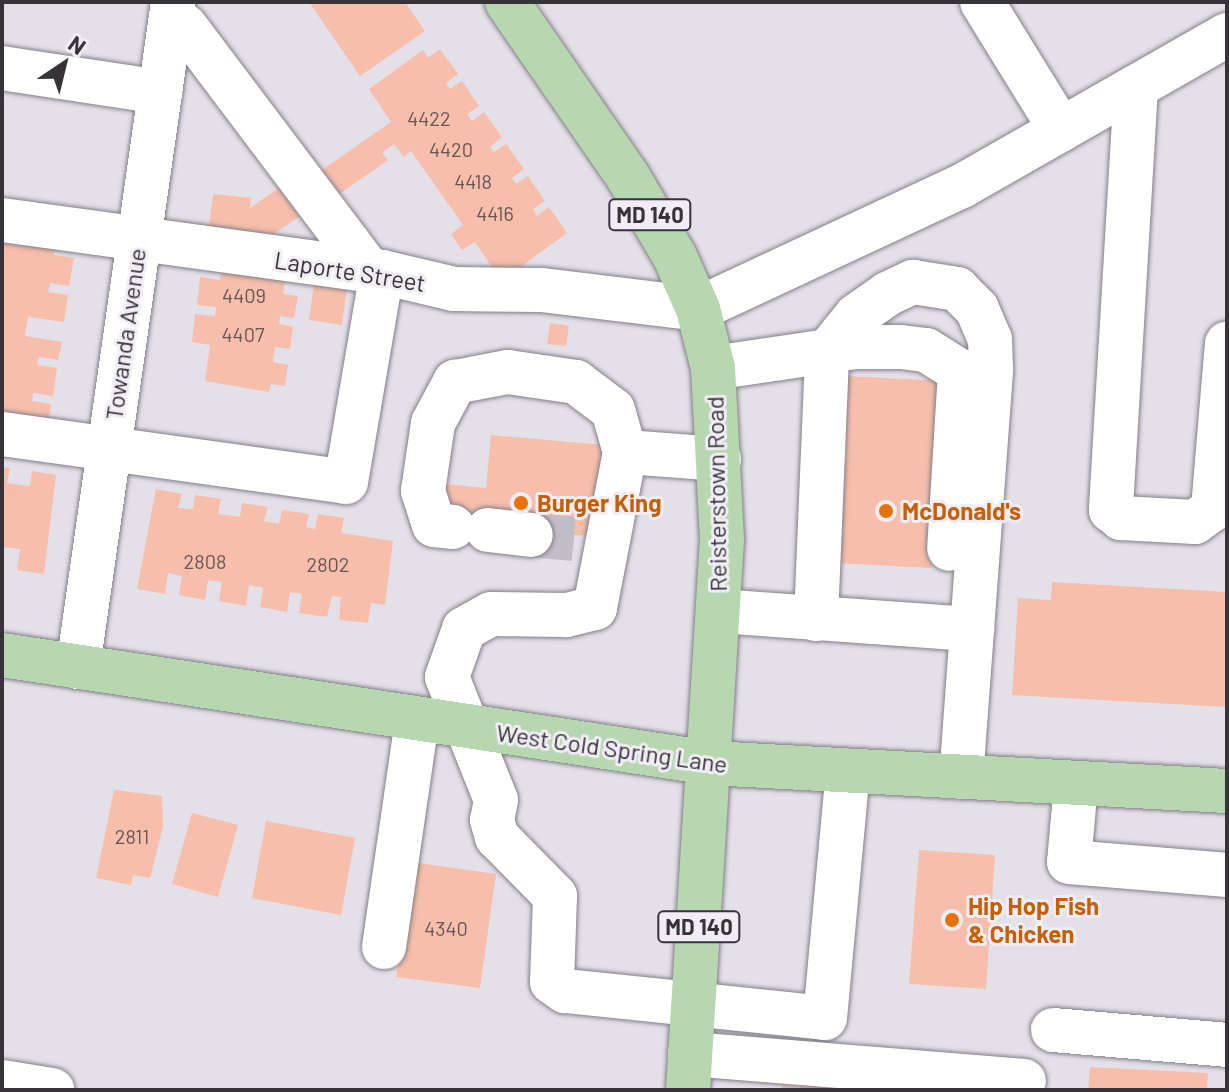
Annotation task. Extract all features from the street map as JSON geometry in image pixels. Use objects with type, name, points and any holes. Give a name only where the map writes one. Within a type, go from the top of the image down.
[{"type":"main road","name":"Reisterstown Road","points":[[507,2],[628,177],[675,257],[698,309],[713,368],[719,459],[718,611],[689,1072]]},
{"type":"main road","name":"West Cold Spring Lane","points":[[2,655],[710,763],[1227,791]]},
{"type":"street","points":[[982,2],[1061,130]]},
{"type":"street","points":[[2,434],[346,482],[376,271],[179,14]]},
{"type":"street","name":"Towanda Avenue","points":[[78,667],[160,92],[179,14]]},
{"type":"street","points":[[698,309],[962,186],[1136,87],[1224,44]]},
{"type":"street","points":[[2,68],[160,92]]},
{"type":"street","points":[[1136,87],[1111,510],[1121,518],[1195,522],[1213,509],[1227,344]]},
{"type":"street","name":"Laporte Street","points":[[2,220],[138,242],[376,271],[454,289],[542,290],[698,309]]},
{"type":"street","points":[[816,619],[841,350],[856,316],[913,282],[957,289],[977,309],[990,339],[991,371],[961,777]]},
{"type":"street","points":[[713,368],[841,350],[926,350],[960,371],[948,575],[973,617]]},
{"type":"street","points":[[531,535],[434,525],[423,491],[433,423],[455,382],[508,372],[576,382],[613,410],[625,452],[590,541],[595,608],[566,615],[491,614],[464,629],[447,677],[496,800],[492,820],[497,837],[555,896],[552,982],[565,991],[825,1018],[848,771]]},
{"type":"street","points":[[625,452],[719,459]]},
{"type":"street","points":[[718,611],[816,619],[973,617]]},
{"type":"street","points":[[384,947],[417,720]]},
{"type":"street","points":[[1076,784],[1069,862],[1227,875]]},
{"type":"street","points":[[1053,1030],[1227,1045]]},
{"type":"street","points":[[689,1072],[1024,1081]]},
{"type":"street","points":[[2,1082],[52,1090]]},
{"type":"building","points":[[309,2],[405,2],[425,31],[360,76]]},
{"type":"building","points":[[440,49],[458,74],[446,83],[450,89],[462,81],[479,106],[467,114],[472,121],[484,112],[502,137],[490,147],[494,152],[506,144],[524,169],[512,178],[516,184],[528,176],[545,201],[533,209],[537,216],[549,207],[567,233],[511,274],[494,270],[475,242],[462,250],[451,234],[463,225],[411,151],[404,157],[394,144],[382,153],[388,160],[332,199],[315,175],[391,122],[369,89],[423,50],[428,58]]},
{"type":"building","points":[[280,187],[300,216],[271,236],[209,227],[213,194],[251,198],[250,208]]},
{"type":"building","points":[[2,237],[55,245],[54,255],[74,258],[69,286],[50,283],[48,292],[68,295],[64,322],[28,317],[25,336],[62,342],[58,360],[39,357],[37,365],[57,368],[53,396],[33,393],[32,401],[51,404],[48,428],[2,420]]},
{"type":"building","points":[[221,271],[285,279],[283,294],[298,296],[294,318],[280,316],[279,324],[293,327],[290,349],[275,347],[273,362],[288,365],[285,386],[271,384],[269,392],[205,381],[210,345],[192,342],[195,314],[215,316],[216,307],[197,305],[200,277],[220,280]]},
{"type":"building","points":[[314,283],[347,287],[342,325],[309,320]]},
{"type":"building","points":[[550,323],[569,326],[566,346],[547,344]]},
{"type":"building","name":"McDonald's","points":[[845,376],[943,381],[932,568],[835,563],[841,459],[847,459]]},
{"type":"building","name":"Burger King","points":[[491,435],[605,445],[596,536],[574,535],[573,544],[531,539],[441,518],[444,484],[486,488]]},
{"type":"building","points":[[2,467],[10,468],[7,483],[20,485],[30,486],[32,471],[56,475],[44,574],[17,570],[20,549],[2,547]]},
{"type":"building","points":[[156,489],[182,494],[178,508],[193,509],[195,495],[221,499],[218,514],[240,517],[242,503],[268,507],[264,521],[279,524],[282,510],[309,514],[306,527],[315,529],[318,514],[344,518],[341,533],[393,541],[385,605],[371,603],[368,623],[339,620],[341,597],[332,596],[327,617],[299,613],[302,594],[290,592],[287,612],[260,607],[263,588],[249,585],[246,606],[219,601],[222,582],[208,580],[205,600],[179,595],[182,576],[168,573],[165,594],[137,589]]},
{"type":"building","points":[[1052,582],[1227,592],[1227,707],[1012,695],[1018,598],[1051,600]]},
{"type":"building","points":[[114,790],[162,796],[163,826],[150,878],[133,875],[131,885],[96,878]]},
{"type":"building","points":[[192,813],[238,825],[218,897],[172,884]]},
{"type":"building","points":[[266,821],[355,838],[341,915],[252,898]]},
{"type":"building","name":"Hip Hop Fish & Chicken","points":[[919,850],[995,855],[986,989],[909,984]]},
{"type":"building","points":[[411,862],[496,874],[480,988],[396,977]]},
{"type":"building","points":[[1090,1067],[1208,1073],[1207,1090],[1088,1090]]},
{"type":"building","points":[[801,1077],[867,1090],[782,1090],[782,1085],[800,1087]]},
{"type":"tunnel","points":[[531,535],[574,539]]},
{"type":"place","name":"Burger King","points":[[521,503]]},
{"type":"place","name":"McDonald's","points":[[886,511]]},
{"type":"place","name":"Hip Hop Fish & Chicken","points":[[952,920]]}]
